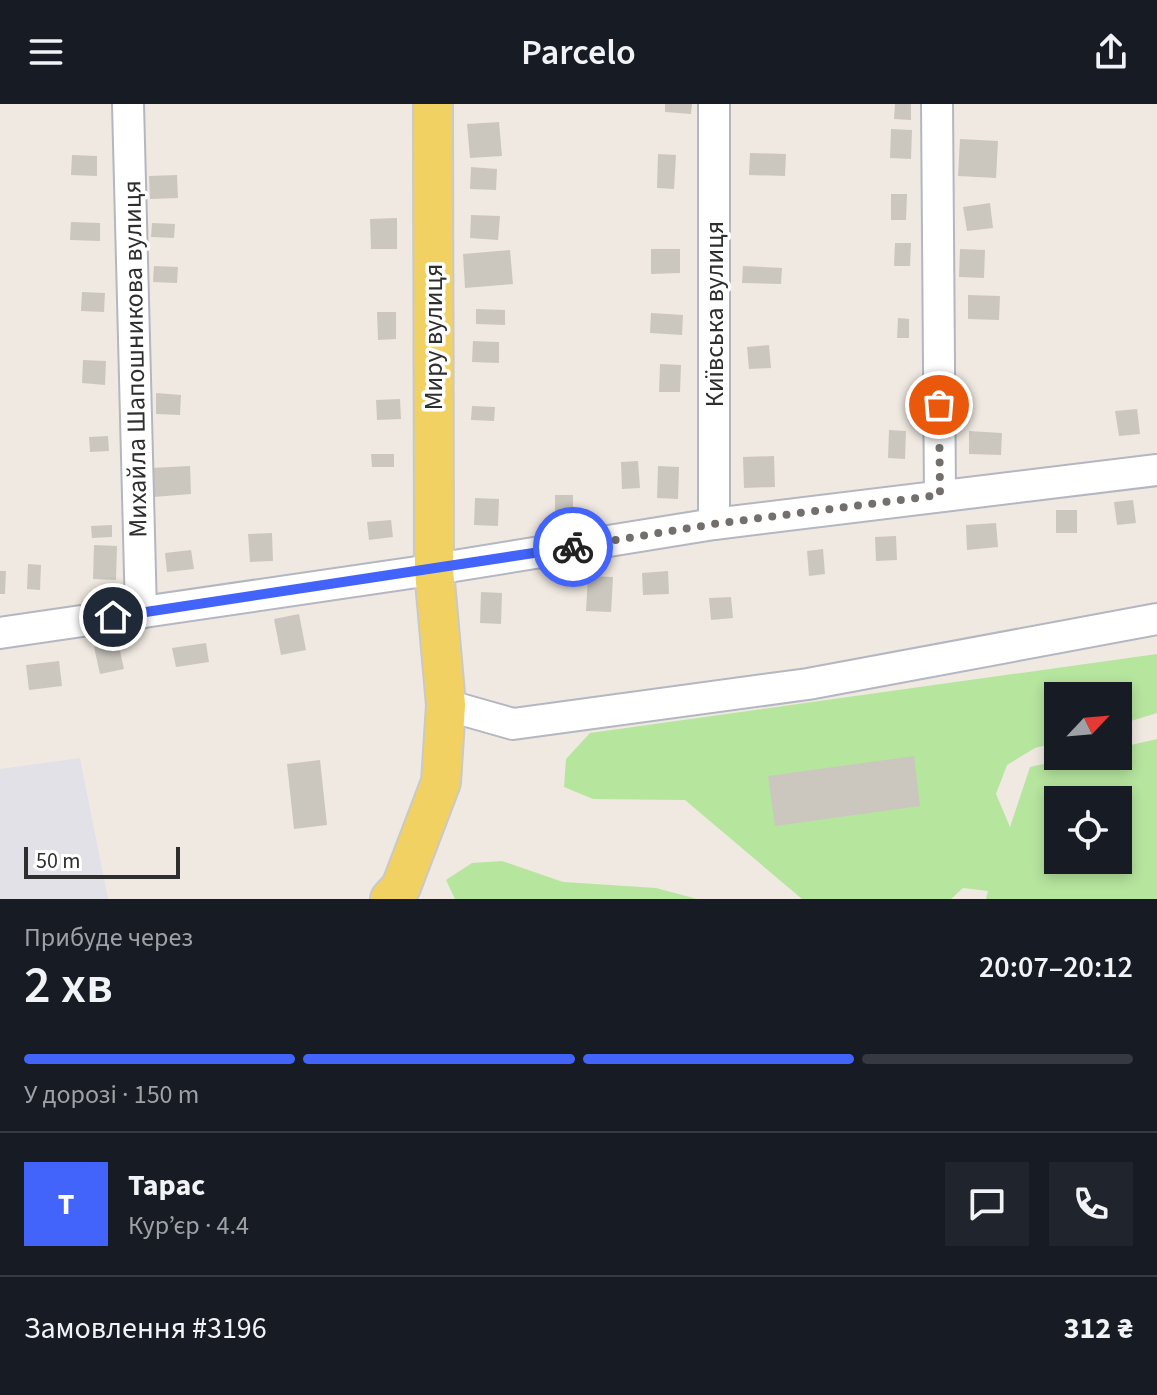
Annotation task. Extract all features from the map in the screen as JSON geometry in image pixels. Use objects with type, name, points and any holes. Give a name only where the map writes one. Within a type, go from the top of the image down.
[{"type":"main road","name":"Миру вулиця","points":[[390,899],[401,887],[441,782],[446,705],[434,570],[433,104]]},
{"type":"street","name":"Михайла Шапошникова вулиця","points":[[128,104],[141,613]]},
{"type":"street","name":"Київська вулиця","points":[[714,104],[714,524]]},
{"type":"street","points":[[937,104],[940,495]]},
{"type":"street","points":[[0,633],[434,570],[714,524],[1157,470]]},
{"type":"street","points":[[446,705],[513,724],[808,684],[1157,619]]},
{"type":"shaded area","points":[[80,758],[108,899],[0,899],[0,769]]},
{"type":"green space","points":[[1157,654],[1157,713],[1132,721],[1132,682],[1044,682],[1044,746],[1007,765],[996,794],[1010,827],[1030,767],[1044,764],[1044,770],[1132,770],[1132,745],[1157,739],[1157,899],[986,899],[988,891],[963,888],[951,899],[802,899],[685,800],[593,799],[564,787],[566,759],[590,733]]},
{"type":"green space","points":[[502,861],[563,882],[656,888],[697,899],[455,899],[446,880],[472,863]]},
{"type":"building","points":[[665,104],[692,104],[691,114],[665,112]]},
{"type":"building","points":[[895,104],[911,104],[911,120],[894,119]]},
{"type":"building","points":[[499,122],[502,156],[470,158],[467,124]]},
{"type":"building","points":[[891,129],[912,130],[911,159],[890,158]]},
{"type":"building","points":[[960,139],[998,141],[996,178],[958,176]]},
{"type":"building","points":[[750,153],[786,154],[785,176],[749,175]]},
{"type":"building","points":[[658,154],[676,155],[674,189],[657,188]]},
{"type":"building","points":[[72,155],[97,156],[97,176],[71,175]]},
{"type":"building","points":[[471,167],[497,169],[496,190],[470,189]]},
{"type":"building","points":[[177,175],[178,198],[150,199],[149,176]]},
{"type":"building","points":[[891,194],[907,194],[906,220],[891,220]]},
{"type":"building","points":[[990,203],[993,228],[967,231],[963,207]]},
{"type":"building","points":[[471,215],[500,216],[498,240],[470,238]]},
{"type":"building","points":[[397,218],[397,249],[371,249],[370,219]]},
{"type":"building","points":[[71,222],[100,223],[100,241],[70,240]]},
{"type":"building","points":[[152,223],[175,224],[174,238],[151,237]]},
{"type":"building","points":[[895,243],[911,243],[910,266],[894,266]]},
{"type":"building","points":[[651,249],[680,249],[680,273],[651,274]]},
{"type":"building","points":[[960,249],[985,250],[984,278],[959,277]]},
{"type":"building","points":[[510,250],[513,284],[465,288],[463,254]]},
{"type":"building","points":[[154,266],[178,267],[177,283],[153,282]]},
{"type":"building","points":[[743,266],[782,268],[781,284],[742,283]]},
{"type":"building","points":[[82,292],[105,293],[104,312],[81,311]]},
{"type":"building","points":[[968,295],[1000,296],[999,320],[968,319]]},
{"type":"building","points":[[476,309],[505,310],[505,325],[476,324]]},
{"type":"building","points":[[377,312],[396,312],[396,339],[378,340]]},
{"type":"building","points":[[651,313],[683,315],[682,335],[650,333]]},
{"type":"building","points":[[898,318],[909,319],[909,338],[897,338]]},
{"type":"building","points":[[473,341],[499,342],[499,363],[472,362]]},
{"type":"building","points":[[769,345],[771,368],[749,369],[747,347]]},
{"type":"building","points":[[83,360],[106,361],[105,385],[82,383]]},
{"type":"building","points":[[660,364],[681,365],[680,392],[659,392]]},
{"type":"building","points":[[156,393],[181,395],[180,415],[156,414]]},
{"type":"building","points":[[400,399],[401,419],[377,420],[376,400]]},
{"type":"building","points":[[472,406],[495,407],[494,421],[471,420]]},
{"type":"building","points":[[1137,409],[1140,434],[1119,436],[1115,411]]},
{"type":"building","points":[[889,430],[906,431],[905,459],[888,458]]},
{"type":"building","points":[[969,431],[1002,433],[1001,455],[969,454]]},
{"type":"building","points":[[108,436],[109,451],[90,452],[89,437]]},
{"type":"building","points":[[371,454],[394,454],[394,467],[372,467]]},
{"type":"building","points":[[774,456],[775,487],[744,488],[743,457]]},
{"type":"building","points":[[638,461],[640,488],[622,489],[621,462]]},
{"type":"building","points":[[190,466],[191,494],[153,497],[151,468]]},
{"type":"building","points":[[658,466],[679,467],[678,499],[657,498]]},
{"type":"building","points":[[555,495],[573,495],[573,513],[555,513]]},
{"type":"building","points":[[475,498],[499,499],[498,526],[474,525]]},
{"type":"building","points":[[1133,500],[1136,523],[1117,525],[1114,502]]},
{"type":"building","points":[[1056,510],[1077,510],[1077,533],[1056,533]]},
{"type":"building","points":[[391,520],[393,537],[369,540],[367,522]]},
{"type":"building","points":[[996,523],[998,547],[967,550],[966,525]]},
{"type":"building","points":[[112,525],[112,537],[92,538],[91,526]]},
{"type":"building","points":[[272,533],[273,561],[250,562],[248,534]]},
{"type":"building","points":[[896,536],[897,560],[876,561],[875,537]]},
{"type":"building","points":[[94,545],[117,546],[116,580],[93,579]]},
{"type":"building","points":[[823,549],[825,574],[809,576],[807,551]]},
{"type":"building","points":[[191,550],[194,569],[167,572],[165,553]]},
{"type":"building","points":[[28,564],[41,565],[40,590],[27,589]]},
{"type":"building","points":[[0,571],[6,571],[5,594],[0,594]]},
{"type":"building","points":[[668,571],[669,594],[643,595],[642,573]]},
{"type":"building","points":[[588,576],[613,577],[611,612],[586,611]]},
{"type":"building","points":[[481,592],[502,593],[501,624],[480,623]]},
{"type":"building","points":[[731,597],[733,618],[711,620],[709,598]]},
{"type":"building","points":[[299,614],[306,650],[281,655],[274,619]]},
{"type":"building","points":[[118,642],[124,669],[100,674],[94,647]]},
{"type":"building","points":[[206,643],[209,662],[176,667],[172,648]]},
{"type":"building","points":[[59,661],[62,686],[29,690],[26,665]]},
{"type":"building","points":[[914,756],[920,806],[775,826],[768,776]]},
{"type":"building","points":[[320,760],[327,825],[294,829],[287,764]]},
{"type":"way so far","points":[[573,547],[714,524],[940,495],[939,405]]},
{"type":"route","points":[[113,617],[573,547]]}]
